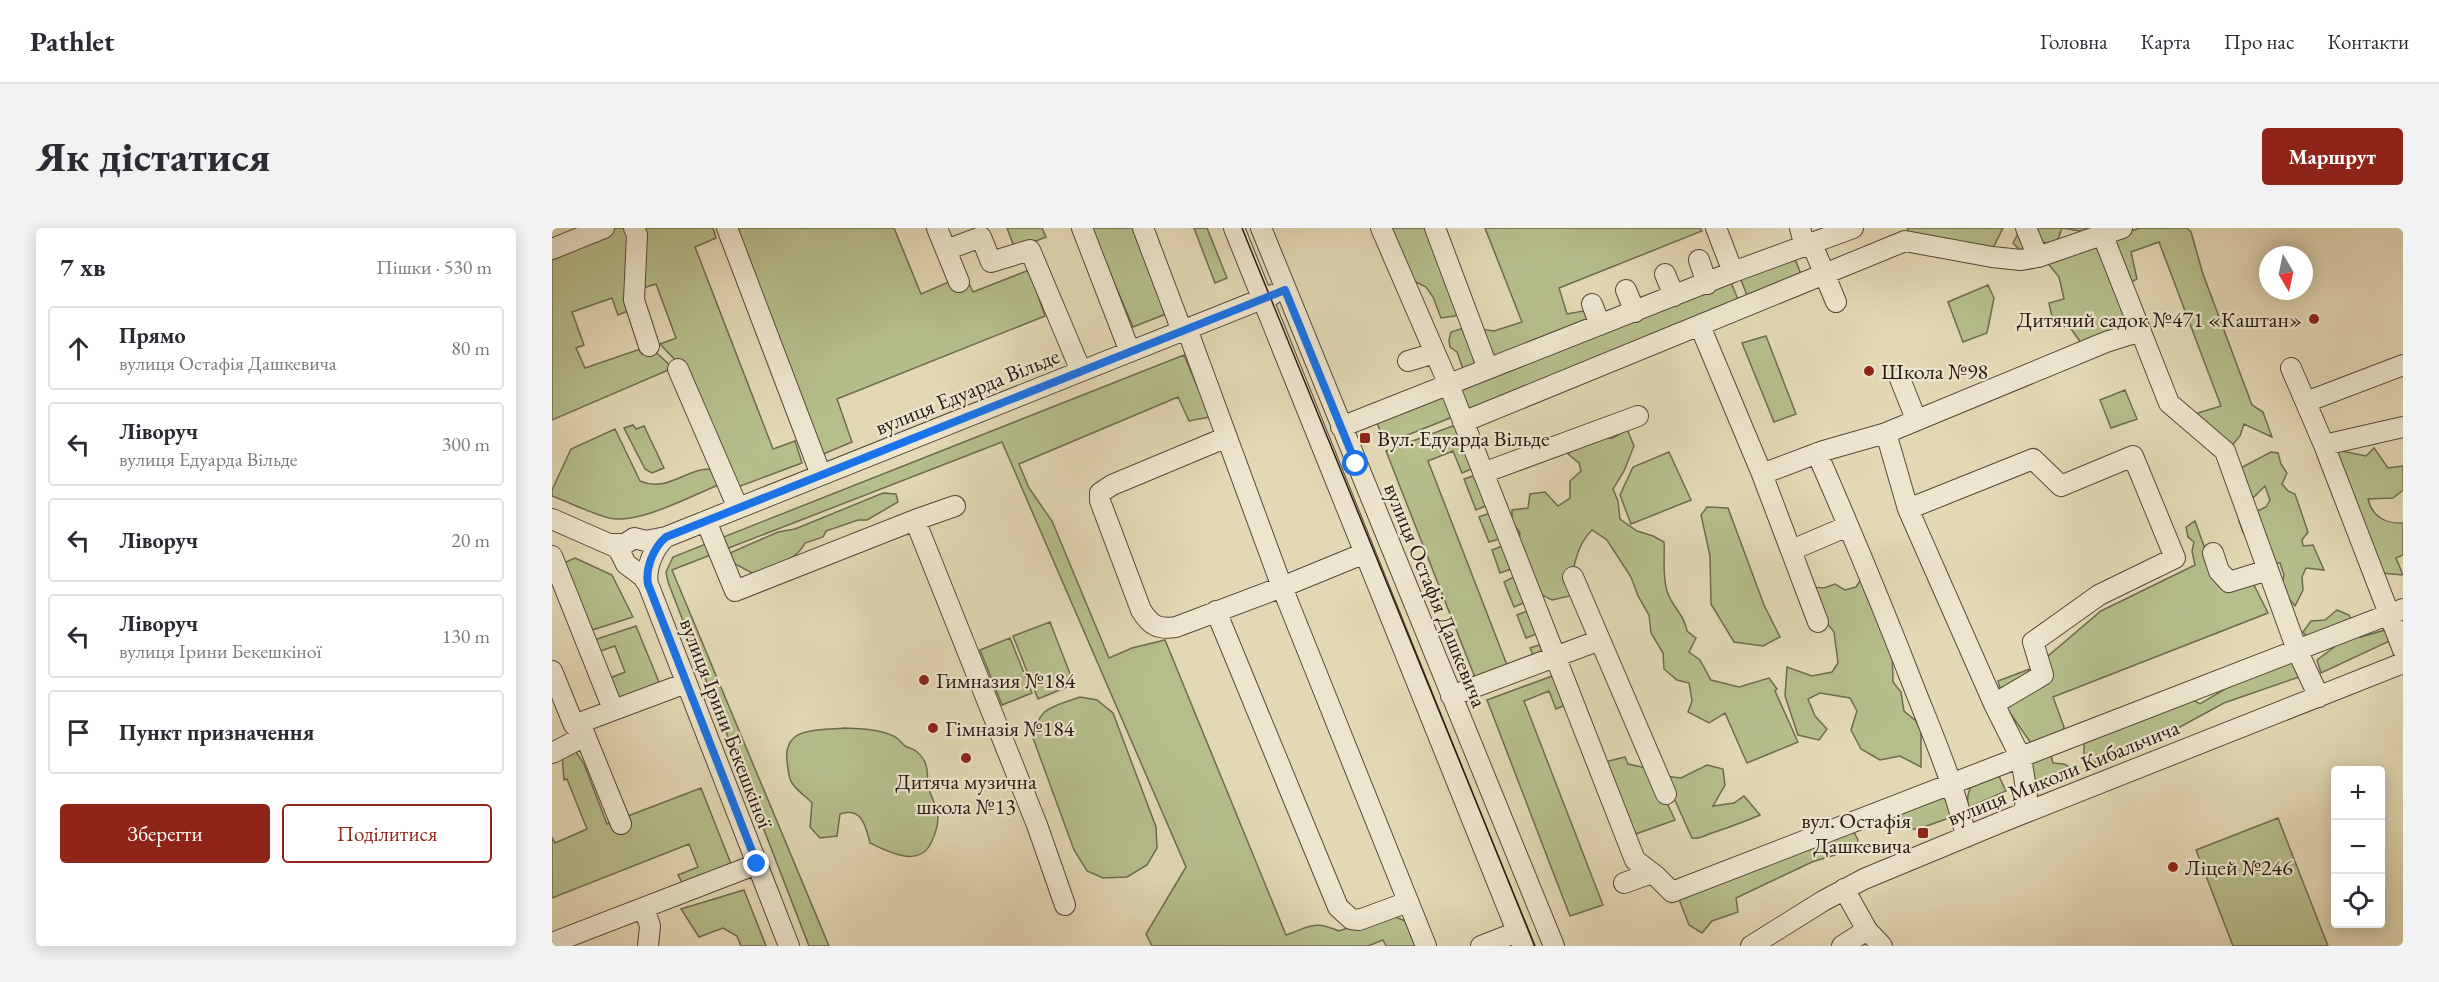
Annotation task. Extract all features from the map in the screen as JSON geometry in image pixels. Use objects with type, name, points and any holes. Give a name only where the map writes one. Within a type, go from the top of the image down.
[{"type":"street","points":[[552,249],[604,228]]},
{"type":"street","points":[[634,228],[637,235],[634,300],[649,346]]},
{"type":"street","points":[[727,228],[821,475]]},
{"type":"street","points":[[937,228],[959,282]]},
{"type":"street","points":[[1082,228],[1130,352]]},
{"type":"street","points":[[1143,228],[1227,438],[1282,587],[1426,946]]},
{"type":"street","points":[[1234,228],[1520,939],[1481,946]]},
{"type":"street","name":"вулиця Остафія Дашкевича","points":[[1261,228],[1554,946]]},
{"type":"street","points":[[1381,228],[1449,385],[1635,860],[1672,892],[2396,612]]},
{"type":"street","points":[[1435,228],[1488,369]]},
{"type":"street","points":[[1716,228],[1733,272]]},
{"type":"street","points":[[1341,427],[1707,284],[1806,240],[1853,228]]},
{"type":"street","points":[[2026,228],[2038,257]]},
{"type":"street","points":[[1463,422],[1823,274],[1903,234],[1992,257],[2021,260],[2038,257],[2122,228]]},
{"type":"street","points":[[2103,236],[2169,403],[2225,451],[2228,476],[2268,570],[2297,650],[2319,697]]},
{"type":"street","points":[[946,250],[981,237],[991,262],[1030,250],[1081,371]]},
{"type":"street","points":[[1806,240],[1836,302]]},
{"type":"street","points":[[1699,260],[1707,284]]},
{"type":"street","points":[[1665,274],[1674,296]]},
{"type":"street","name":"вулиця Едуарда Вільде","points":[[639,554],[706,521],[1285,290]]},
{"type":"street","points":[[1626,290],[1635,312]]},
{"type":"street","points":[[1592,303],[1600,325]]},
{"type":"street","points":[[1700,326],[1762,474],[1818,622]]},
{"type":"street","points":[[1762,474],[1817,453],[1886,433],[2106,342],[2141,331]]},
{"type":"street","points":[[1408,361],[1435,353]]},
{"type":"street","points":[[2306,402],[2403,365]]},
{"type":"street","points":[[2291,368],[2396,612],[2403,650]]},
{"type":"street","points":[[678,369],[738,508]]},
{"type":"street","points":[[1900,379],[1916,419]]},
{"type":"street","points":[[1483,473],[1638,416]]},
{"type":"street","points":[[2324,445],[2403,427]]},
{"type":"street","points":[[1886,433],[1908,509],[1994,704],[2021,758],[2027,794],[2024,813]]},
{"type":"street","points":[[1227,438],[1112,485],[1104,489],[1099,498],[1141,610],[1150,624],[1160,628],[1176,627],[1365,553]]},
{"type":"street","points":[[1817,453],[1951,784],[1963,818],[1966,837]]},
{"type":"street","points":[[1908,509],[2033,459],[2061,486],[2133,456],[2175,558],[2099,596],[2033,642],[2043,675],[1994,704]]},
{"type":"street","points":[[706,521],[735,591],[956,506]]},
{"type":"street","points":[[552,519],[639,554]]},
{"type":"street","points":[[915,520],[1037,825],[1065,905]]},
{"type":"street","points":[[1792,550],[1848,526]]},
{"type":"street","points":[[2213,553],[2219,571],[2229,582],[2268,570]]},
{"type":"street","name":"вулиця Ірини Бекешкіної","points":[[639,554],[686,682],[789,946]]},
{"type":"street","points":[[552,556],[613,709]]},
{"type":"street","points":[[1574,578],[1666,794]]},
{"type":"street","points":[[1216,612],[1338,907],[1351,919],[1359,920],[1408,902]]},
{"type":"street","points":[[1452,696],[1600,640]]},
{"type":"street","name":"вулиця Миколи Кибальчича","points":[[1751,946],[1844,889],[2024,813],[2403,663]]},
{"type":"street","points":[[552,671],[574,725],[582,730],[621,824]]},
{"type":"street","points":[[552,753],[613,709],[686,682]]},
{"type":"street","points":[[552,943],[582,939],[644,908],[757,864]]},
{"type":"street","points":[[1624,883],[1652,873]]},
{"type":"street","points":[[1844,889],[1867,930],[1882,946]]},
{"type":"street","points":[[644,908],[650,926],[648,946]]},
{"type":"street","points":[[1842,946],[1867,930]]},
{"type":"green space","points":[[615,228],[627,228],[631,237],[628,311],[618,315],[612,298],[572,312],[584,345],[576,348],[585,368],[649,346],[673,368],[552,420],[552,255]]},
{"type":"green space","points":[[638,228],[713,228],[716,238],[695,247],[773,449],[795,441],[802,463],[735,488],[682,367],[660,344],[676,338],[656,284],[640,289]]},
{"type":"green space","points":[[732,228],[894,228],[921,294],[965,275],[973,292],[1029,270],[1045,316],[837,399],[852,442],[821,455]]},
{"type":"green space","points":[[1007,228],[1042,228],[1046,237],[1015,249]]},
{"type":"green space","points":[[1091,228],[1138,228],[1171,312],[1133,327]]},
{"type":"green space","points":[[1194,228],[1207,228],[1227,278],[1215,283]]},
{"type":"green space","points":[[1389,228],[1431,228],[1462,310],[1455,316],[1441,318],[1433,297],[1426,287],[1407,274]]},
{"type":"green space","points":[[1485,228],[1700,228],[1702,231],[1559,288],[1567,314],[1589,310],[1594,323],[1463,369],[1457,352],[1450,347],[1451,332],[1467,327],[1494,331],[1522,322]]},
{"type":"green space","points":[[1907,228],[2003,228],[1991,252],[1911,237]]},
{"type":"green space","points":[[2021,228],[2062,228],[2057,242],[2036,243],[2020,250],[2013,243]]},
{"type":"green space","points":[[2062,228],[2097,228],[2086,232]]},
{"type":"green space","points":[[2140,228],[2187,228],[2191,232],[2203,274],[2252,405],[2263,412],[2272,437],[2244,424],[2240,436],[2229,449],[2188,416],[2221,406],[2159,242],[2131,252],[2137,279],[2127,285],[2108,239]]},
{"type":"green space","points":[[2100,242],[2135,327],[2082,344],[2071,329],[2057,324],[2051,313],[2049,303],[2064,299],[2059,277],[2046,261]]},
{"type":"green space","points":[[1793,254],[1803,279],[1749,301],[1740,277]]},
{"type":"green space","points":[[1730,280],[1740,304],[1467,412],[1457,388]]},
{"type":"green space","points":[[1988,285],[1994,298],[1987,333],[1963,342],[1948,302]]},
{"type":"green space","points":[[1766,336],[1796,414],[1774,422],[1742,343]]},
{"type":"green space","points":[[1184,355],[1210,417],[1189,421],[1178,397],[1019,464],[1029,488],[1052,521],[1109,658],[1132,648],[1165,640],[1286,935],[1317,925],[1339,931],[1388,914],[1408,922],[1417,946],[1386,946],[1383,940],[1368,946],[1152,946],[1146,934],[1186,867],[1002,442],[672,570],[829,946],[809,946],[668,582],[666,572],[673,557]]},
{"type":"green space","points":[[2125,390],[2137,419],[2111,428],[2100,400]]},
{"type":"green space","points":[[1445,392],[1455,416],[1385,444],[1376,420]]},
{"type":"green space","points":[[1458,424],[1476,467],[1462,473],[1453,451],[1428,461],[1507,665],[1533,655],[1530,648],[1542,644],[1546,655],[1476,680],[1386,451]]},
{"type":"green space","points":[[633,425],[636,429],[644,426],[664,468],[652,473],[645,469],[624,428]]},
{"type":"green space","points":[[615,429],[640,481],[661,484],[706,469],[715,470],[721,484],[650,513],[621,519],[602,516],[552,496],[552,490],[571,449]]},
{"type":"green space","points":[[1627,429],[1634,446],[1624,471],[1613,489],[1618,501],[1620,519],[1637,531],[1664,542],[1664,573],[1667,591],[1684,620],[1687,631],[1696,638],[1689,652],[1700,660],[1711,680],[1739,687],[1769,678],[1777,689],[1775,691],[1798,742],[1747,763],[1725,713],[1709,723],[1688,712],[1692,701],[1689,683],[1677,680],[1664,669],[1663,653],[1651,633],[1649,615],[1638,596],[1631,577],[1607,540],[1592,530],[1578,552],[1570,596],[1552,600],[1538,593],[1518,547],[1520,533],[1512,522],[1512,510],[1528,508],[1530,494],[1545,492],[1558,506],[1570,498],[1570,481],[1581,471],[1579,463],[1568,454],[1578,445],[1595,439],[1613,438]]},
{"type":"green space","points":[[2374,448],[2388,468],[2403,466],[2403,490],[2393,498],[2368,499],[2380,518],[2403,523],[2403,555],[2396,558],[2403,575],[2380,573],[2332,449],[2366,456]]},
{"type":"green space","points":[[1669,452],[1691,500],[1631,524],[1620,495],[1633,467]]},
{"type":"green space","points":[[2271,452],[2278,453],[2287,473],[2282,484],[2288,491],[2295,494],[2308,532],[2302,540],[2303,546],[2313,545],[2324,570],[2306,568],[2302,577],[2303,590],[2295,606],[2281,589],[2284,575],[2280,563],[2270,562],[2243,532],[2239,521],[2242,512],[2255,512],[2266,507],[2270,500],[2265,486],[2254,497],[2244,495],[2237,470]]},
{"type":"green space","points":[[1479,474],[1490,504],[1476,510],[1464,479]]},
{"type":"green space","points":[[883,493],[896,494],[898,502],[867,520],[858,520],[826,531],[823,537],[805,543],[796,555],[775,566],[752,573],[735,564],[728,557],[732,552],[778,532],[795,529]]},
{"type":"green space","points":[[1707,507],[1728,508],[1764,605],[1780,637],[1763,646],[1734,642],[1711,604],[1710,556],[1701,515]]},
{"type":"green space","points":[[1493,512],[1502,538],[1489,542],[1479,517]]},
{"type":"green space","points":[[2195,521],[2209,560],[2253,583],[2268,613],[2053,697],[2064,727],[2062,735],[2033,746],[2005,706],[1998,681],[2035,667],[2101,611],[2195,565],[2192,551],[2194,542],[2188,537],[2186,527]]},
{"type":"green space","points":[[1505,545],[1514,568],[1500,573],[1492,550]]},
{"type":"green space","points":[[575,558],[612,575],[633,617],[589,631],[564,563]]},
{"type":"green space","points":[[1517,575],[1528,601],[1514,607],[1504,582]]},
{"type":"green space","points":[[1862,578],[1883,621],[1880,630],[1892,648],[1893,682],[1901,692],[1904,711],[1916,721],[1921,732],[1921,767],[1900,756],[1880,760],[1861,749],[1851,730],[1857,711],[1850,698],[1820,693],[1808,699],[1815,716],[1827,729],[1819,740],[1798,735],[1785,696],[1787,667],[1812,676],[1832,672],[1838,663],[1834,632],[1824,619],[1814,587],[1824,588],[1835,584],[1845,590],[1856,587]]},
{"type":"green space","points":[[1530,610],[1539,633],[1526,638],[1517,615]]},
{"type":"green space","points":[[2337,610],[2349,615],[2360,637],[2389,629],[2394,639],[2321,673],[2317,660],[2333,648],[2316,644],[2303,632],[2311,621],[2325,620]]},
{"type":"green space","points":[[1050,622],[1074,684],[1038,699],[1013,636]]},
{"type":"green space","points":[[636,626],[661,687],[619,703],[610,678],[625,672],[615,646],[598,652],[594,640]]},
{"type":"green space","points":[[1010,638],[1032,693],[1002,705],[980,650]]},
{"type":"green space","points":[[2293,655],[2299,677],[2224,703],[2169,733],[2153,735],[2111,757],[2093,763],[2084,755],[2084,743],[2131,719],[2142,721],[2191,699],[2200,704],[2257,670],[2268,672]]},
{"type":"green space","points":[[1555,675],[1568,704],[1556,709],[1549,691],[1524,701],[1603,905],[1570,916],[1487,700]]},
{"type":"green space","points":[[1080,697],[1097,700],[1113,713],[1156,827],[1157,848],[1147,865],[1127,877],[1103,878],[1087,871],[1074,850],[1033,738],[1035,727],[1048,709]]},
{"type":"green space","points":[[845,728],[887,733],[916,751],[924,760],[929,789],[938,816],[936,830],[926,851],[919,855],[903,856],[870,843],[864,824],[858,815],[853,813],[840,814],[837,836],[820,838],[810,827],[812,803],[796,789],[791,781],[788,772],[787,749],[791,741],[805,732]]},
{"type":"green space","points":[[569,750],[576,752],[584,764],[607,824],[701,788],[733,869],[685,888],[678,875],[698,867],[689,844],[552,898],[552,837],[555,843],[587,829],[567,779],[564,780],[562,755]]},
{"type":"green space","points":[[2050,752],[2053,763],[2064,764],[2075,770],[2034,784],[2027,759]]},
{"type":"green space","points":[[1625,757],[1628,764],[1651,769],[1675,820],[1633,835],[1601,763]]},
{"type":"green space","points":[[1707,765],[1723,769],[1725,785],[1713,806],[1734,803],[1744,796],[1760,815],[1701,838],[1692,838],[1664,776],[1681,778]]},
{"type":"green space","points":[[1997,772],[2006,791],[1968,808],[1968,793],[1974,784]]},
{"type":"green space","points":[[1942,791],[1952,817],[1918,829],[1911,829],[1896,815],[1877,825],[1864,823]]},
{"type":"green space","points":[[2278,818],[2328,946],[2233,946],[2196,850]]},
{"type":"green space","points":[[1854,827],[1858,840],[1855,849],[1812,862],[1736,898],[1738,912],[1712,921],[1702,933],[1689,925],[1677,894]]},
{"type":"green space","points":[[744,890],[766,946],[741,946],[737,936],[723,928],[699,937],[681,909]]},
{"type":"tram line","points":[[1242,228],[1535,946]]},
{"type":"place","name":"Дитячий садок №471 «Каштан»","points":[[2314,319]]},
{"type":"place","name":"Школа №98","points":[[1869,371]]},
{"type":"place","name":"Вул. Едуарда Вільде","points":[[1365,438]]},
{"type":"place","name":"Гимназия №184","points":[[924,680]]},
{"type":"place","name":"Гімназія №184","points":[[933,728]]},
{"type":"place","name":"Дитяча музична школа №13","points":[[966,758]]},
{"type":"place","name":"вул. Остафія Дашкевича","points":[[1923,833]]},
{"type":"place","name":"Ліцей №246","points":[[2173,867]]},
{"type":"route","points":[[757,864],[648,584],[646,575],[654,551],[666,537],[1285,290],[1356,464]]}]
